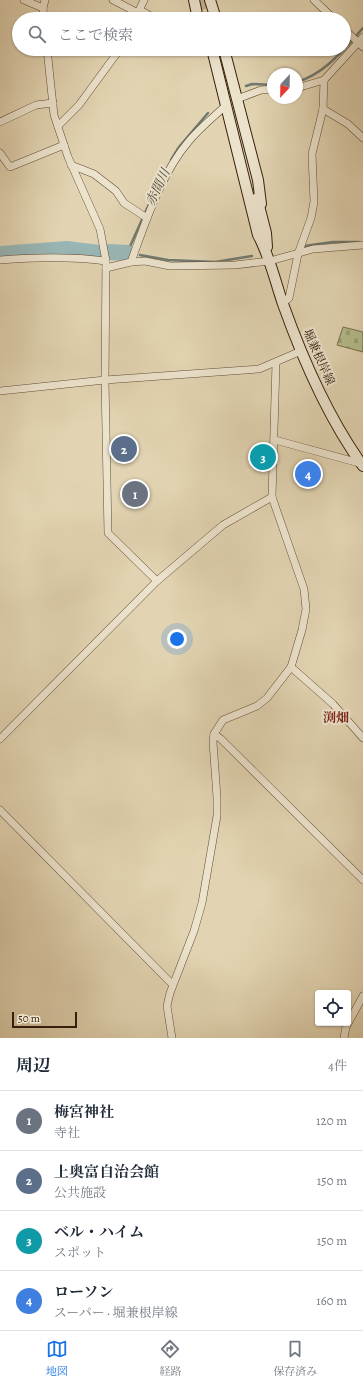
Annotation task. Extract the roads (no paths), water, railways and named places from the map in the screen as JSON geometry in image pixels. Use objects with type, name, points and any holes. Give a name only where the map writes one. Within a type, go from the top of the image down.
[{"type":"main road","points":[[194,0],[197,12]]},
{"type":"main road","points":[[209,12],[210,0]]},
{"type":"main road","name":"堀兼根岸線","points":[[208,56],[238,170],[262,234]]},
{"type":"main road","name":"堀兼根岸線","points":[[214,56],[268,256],[283,303],[301,351],[330,411],[362,464]]},
{"type":"main road","name":"堀兼根岸線","points":[[220,56],[262,234]]},
{"type":"main road","name":"堀兼根岸線","points":[[226,56],[258,180],[262,234]]},
{"type":"street","points":[[24,0],[43,8]]},
{"type":"street","points":[[43,12],[45,0]]},
{"type":"street","points":[[114,0],[134,12]]},
{"type":"street","points":[[138,12],[144,0]]},
{"type":"street","points":[[314,0],[327,12]]},
{"type":"street","points":[[351,35],[359,41],[351,50]]},
{"type":"street","points":[[48,56],[53,103],[58,126],[71,165],[100,230],[106,265],[105,380],[108,533],[157,581]]},
{"type":"street","points":[[58,126],[79,105],[115,56]]},
{"type":"street","points":[[303,86],[324,80],[346,56]]},
{"type":"street","points":[[283,303],[289,298],[300,249],[311,218],[314,202],[312,154],[323,109],[324,80]]},
{"type":"street","points":[[237,99],[261,90],[267,90]]},
{"type":"street","points":[[0,122],[36,105],[53,103]]},
{"type":"street","points":[[131,262],[143,216],[189,141],[222,108]]},
{"type":"street","points":[[323,109],[348,124],[363,138]]},
{"type":"street","points":[[0,153],[10,167],[64,145]]},
{"type":"street","points":[[71,165],[94,174],[116,191],[124,203],[143,216]]},
{"type":"street","points":[[0,260],[31,257],[74,257],[106,265],[145,261],[170,266],[235,266],[268,256],[300,249],[363,245]]},
{"type":"street","points":[[0,391],[105,380],[259,369],[301,351]]},
{"type":"street","points":[[172,1038],[167,1006],[172,984],[194,931],[202,903],[217,816],[213,742],[214,734],[223,720],[257,706],[267,698],[291,667],[302,630],[306,609],[304,589],[272,497],[275,440],[276,363]]},
{"type":"street","points":[[275,440],[362,464]]},
{"type":"street","points":[[0,738],[157,581],[223,525],[272,497]]},
{"type":"street","points":[[291,667],[333,704],[363,738]]},
{"type":"street","points":[[214,734],[221,739],[363,880]]},
{"type":"street","points":[[0,810],[172,984]]},
{"type":"street","points":[[344,1038],[346,1027],[363,996]]},
{"type":"waterway","name":"赤間川","points":[[351,41],[363,28]]},
{"type":"waterway","name":"赤間川","points":[[303,80],[317,73],[337,56]]},
{"type":"waterway","name":"赤間川","points":[[246,86],[252,84],[267,85]]},
{"type":"waterway","name":"赤間川","points":[[171,160],[179,147],[208,113]]},
{"type":"waterway","name":"赤間川","points":[[160,181],[166,169]]},
{"type":"waterway","name":"赤間川","points":[[127,253],[150,202]]},
{"type":"waterway","points":[[304,246],[333,242],[359,242]]},
{"type":"waterway","name":"赤間川","points":[[0,254],[67,249],[99,253]]},
{"type":"waterway","name":"赤間川","points":[[109,252],[127,253]]},
{"type":"waterway","points":[[140,255],[168,260],[215,262],[252,256]]},
{"type":"tunnel","points":[[200,0],[203,12]]},
{"type":"place","name":"上奥富自治会館","points":[[124,449]]},
{"type":"place","name":"ベル・ハイム","points":[[263,457]]},
{"type":"place","name":"ローソン","points":[[308,474]]},
{"type":"place","name":"梅宮神社","points":[[135,494]]},
{"type":"district","name":"渕畑","points":[[336,717]]}]
